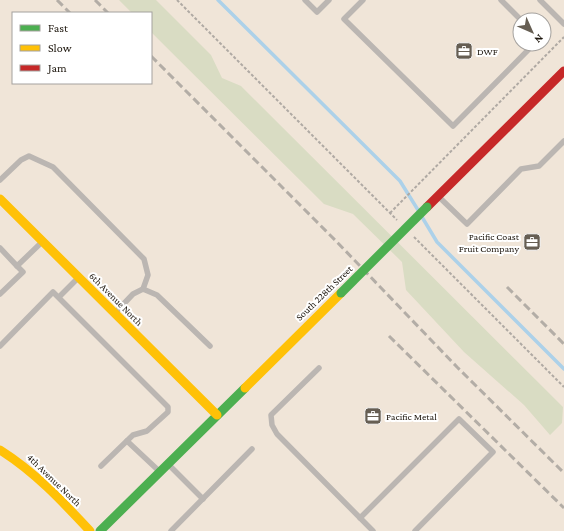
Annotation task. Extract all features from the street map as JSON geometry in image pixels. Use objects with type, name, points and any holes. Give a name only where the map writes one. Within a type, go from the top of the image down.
[{"type":"main road","name":"South 228th Street","points":[[100,531],[564,71]]},
{"type":"main road","name":"6th Avenue North","points":[[0,199],[217,415]]},
{"type":"main road","name":"4th Avenue North","points":[[0,450],[16,459],[38,477],[90,531]]},
{"type":"lane","points":[[305,0],[317,12],[329,0]]},
{"type":"lane","points":[[363,0],[344,20],[453,126],[526,52]]},
{"type":"lane","points":[[502,0],[514,12]]},
{"type":"lane","points":[[540,0],[564,24]]},
{"type":"lane","points":[[438,196],[467,224],[521,169],[539,166],[564,141]]},
{"type":"lane","points":[[0,180],[21,160],[29,156],[53,167],[144,259],[148,275],[143,289],[133,294],[115,314]]},
{"type":"lane","points":[[17,266],[43,242]]},
{"type":"lane","points":[[0,248],[23,272],[0,294]]},
{"type":"lane","points":[[59,297],[79,277]]},
{"type":"lane","points":[[143,289],[157,295],[210,346]]},
{"type":"lane","points":[[0,346],[54,292],[168,407],[168,412],[148,431],[133,435],[101,466]]},
{"type":"lane","points":[[319,368],[272,415],[272,425],[277,434],[373,531]]},
{"type":"lane","points":[[360,518],[459,419],[493,452],[415,531]]},
{"type":"lane","points":[[127,441],[160,472]]},
{"type":"lane","points":[[171,531],[252,449]]},
{"type":"lane","points":[[168,464],[203,499]]},
{"type":"path","points":[[177,0],[401,224]]},
{"type":"path","points":[[390,213],[564,38]]},
{"type":"path","points":[[412,236],[564,387]]},
{"type":"green space","points":[[119,0],[156,0],[211,55],[222,78],[241,86],[563,407],[562,423],[550,435],[524,405],[464,352],[406,290],[402,262],[353,214],[324,204],[152,33],[152,12],[131,12]]},
{"type":"waterway","points":[[218,0],[400,181],[418,210]]},
{"type":"waterway","points":[[422,217],[437,242],[564,369]]},
{"type":"railway","points":[[57,0],[69,12]]},
{"type":"railway","points":[[95,0],[107,12]]},
{"type":"railway","points":[[152,57],[336,241],[457,367],[564,473]]},
{"type":"railway","points":[[507,287],[564,344]]},
{"type":"railway","points":[[389,336],[564,508]]},
{"type":"traffic: fast","points":[[341,293],[427,207]]},
{"type":"traffic: fast","points":[[100,531],[245,388]]},
{"type":"traffic: slow","points":[[0,199],[217,415]]},
{"type":"traffic: slow","points":[[245,388],[341,293]]},
{"type":"traffic: slow","points":[[0,450],[36,477],[90,531]]},
{"type":"traffic: jam","points":[[427,207],[564,71]]},
{"type":"place","name":"DWF","points":[[464,51]]},
{"type":"place","name":"Pacific Coast Fruit Company","points":[[532,242]]},
{"type":"place","name":"Pacific Metal","points":[[373,416]]}]
